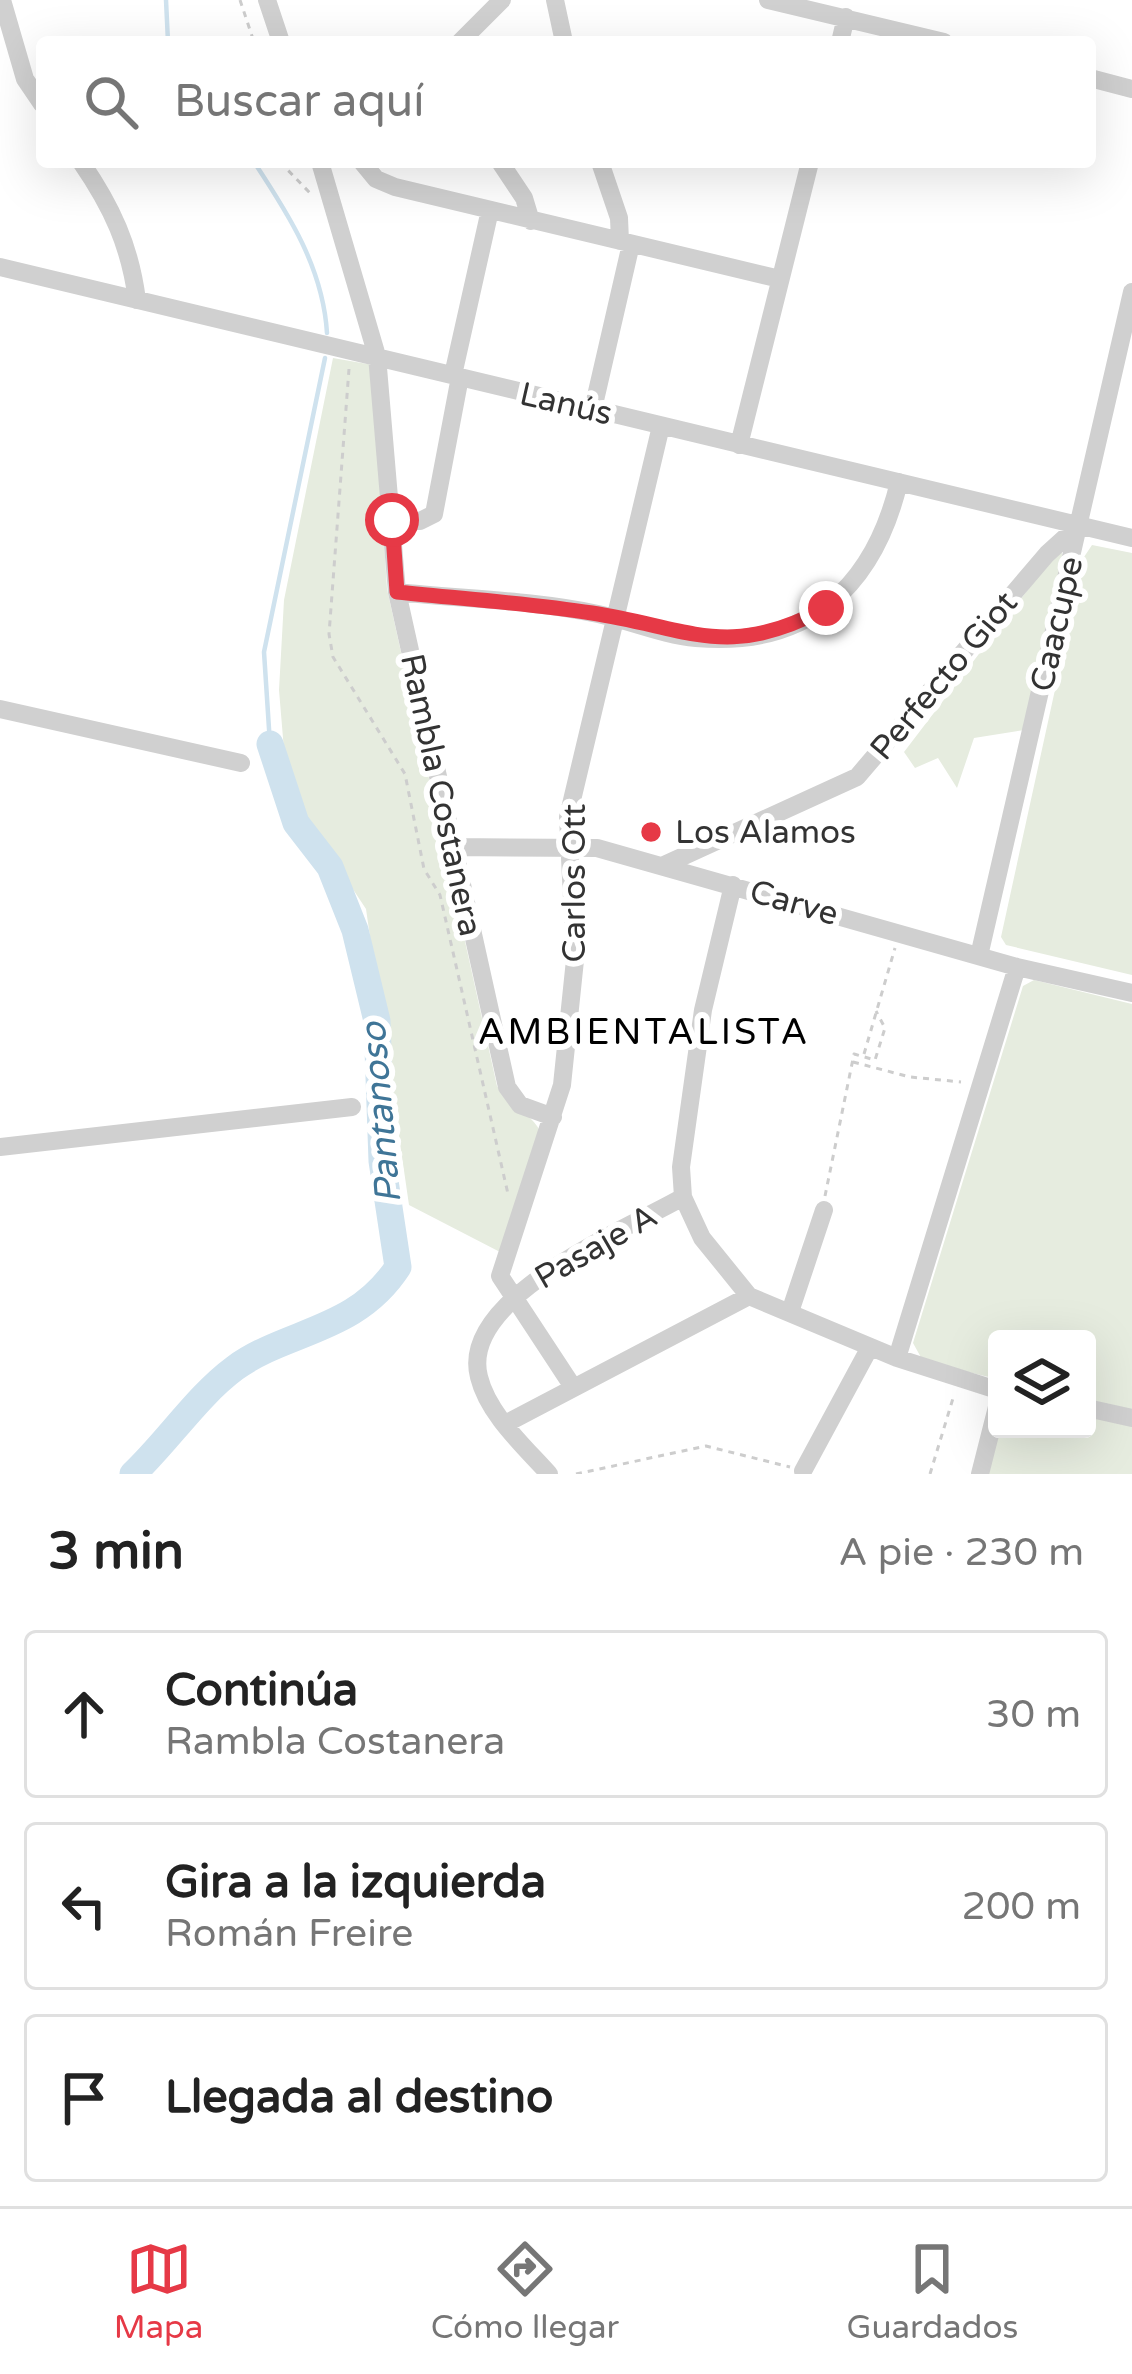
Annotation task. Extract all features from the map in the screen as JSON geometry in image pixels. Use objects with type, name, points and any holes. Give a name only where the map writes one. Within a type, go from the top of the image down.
[{"type":"street","points":[[2,0],[25,79],[36,95]]},
{"type":"street","points":[[267,0],[279,36]]},
{"type":"street","points":[[466,36],[502,0]]},
{"type":"street","points":[[555,0],[563,36]]},
{"type":"street","points":[[769,0],[920,36]]},
{"type":"street","points":[[841,36],[846,17]]},
{"type":"street","points":[[1096,79],[1131,85]]},
{"type":"street","points":[[85,168],[114,209],[132,260],[137,300]]},
{"type":"street","name":"Rambla Costanera","points":[[325,168],[377,356],[397,592],[507,1087],[520,1105],[554,1118]]},
{"type":"street","points":[[368,168],[385,184],[780,279]]},
{"type":"street","points":[[504,168],[524,198],[531,221]]},
{"type":"street","points":[[593,410],[626,243],[602,168]]},
{"type":"street","points":[[739,445],[808,168]]},
{"type":"street","points":[[392,520],[420,521],[434,514],[490,209]]},
{"type":"street","name":"Lanús","points":[[0,267],[1132,538]]},
{"type":"street","name":"Caacupe","points":[[980,956],[1132,292]]},
{"type":"street","name":"Carlos Ott","points":[[509,1296],[500,1276],[562,1085],[575,960],[571,803],[662,426]]},
{"type":"street","points":[[397,592],[615,619],[691,638],[729,639],[801,621],[826,608],[868,565],[899,482]]},
{"type":"street","name":"Perfecto Giot","points":[[662,866],[856,777],[1047,554],[1079,525]]},
{"type":"street","points":[[0,709],[241,763]]},
{"type":"street","name":"Carve","points":[[451,847],[571,846],[733,885],[1017,967],[1132,993]]},
{"type":"street","points":[[733,885],[703,1010],[684,1134],[683,1197],[702,1238],[748,1296],[897,1358],[988,1387]]},
{"type":"street","points":[[897,1358],[1017,967]]},
{"type":"street","points":[[0,1147],[352,1107]]},
{"type":"street","name":"Pasaje A","points":[[509,1296],[683,1197]]},
{"type":"street","points":[[790,1312],[824,1210]]},
{"type":"street","points":[[549,1474],[505,1424],[481,1384],[477,1364],[490,1325],[509,1296],[574,1388]]},
{"type":"street","points":[[505,1424],[748,1296]]},
{"type":"street","points":[[803,1471],[870,1347]]},
{"type":"street","points":[[1096,1410],[1132,1418]]},
{"type":"street","points":[[980,1474],[989,1438]]},
{"type":"path","points":[[240,0],[252,36]]},
{"type":"path","points":[[286,168],[314,197]]},
{"type":"path","points":[[351,350],[330,612],[333,657],[405,775],[424,869],[440,895],[505,1188],[518,1217]]},
{"type":"path","points":[[863,1056],[899,933]]},
{"type":"path","points":[[824,1210],[854,1054],[875,1060],[885,1028],[876,1011]]},
{"type":"path","points":[[852,1062],[910,1077],[982,1086]]},
{"type":"path","points":[[930,1474],[959,1379]]},
{"type":"path","points":[[576,1474],[706,1446],[803,1471]]},
{"type":"shaded area","points":[[333,358],[373,365],[387,589],[497,1086],[540,1131],[500,1252],[409,1205],[366,909],[304,815],[285,762],[279,690],[284,600]]},
{"type":"shaded area","points":[[1092,545],[1132,553],[1132,975],[1006,945],[1001,937],[1084,557]]},
{"type":"shaded area","points":[[1056,553],[1062,553],[1062,564],[1024,730],[974,738],[957,788],[938,758],[915,768],[904,752]]},
{"type":"shaded area","points":[[1034,980],[1132,1004],[1132,1474],[987,1474],[996,1438],[1096,1438],[1096,1330],[988,1330],[988,1377],[923,1361],[913,1343],[1023,986]]},
{"type":"waterway","name":"Pantanoso","points":[[166,0],[168,36]]},
{"type":"waterway","name":"Pantanoso","points":[[258,168],[311,264],[327,333]]},
{"type":"waterway","name":"Pantanoso","points":[[270,744],[264,652],[325,358]]},
{"type":"waterway","name":"Pantanoso","points":[[133,1474],[235,1368],[342,1318],[381,1288],[398,1267],[382,1161],[377,1021],[355,930],[330,867],[296,823],[270,744]]},
{"type":"place","name":"Los Alamos","points":[[651,832]]},
{"type":"district","name":"AMBIENTALISTA","points":[[644,1032]]},
{"type":"route","points":[[392,520],[397,592],[597,614],[691,638],[729,639],[771,632],[826,608]]}]
